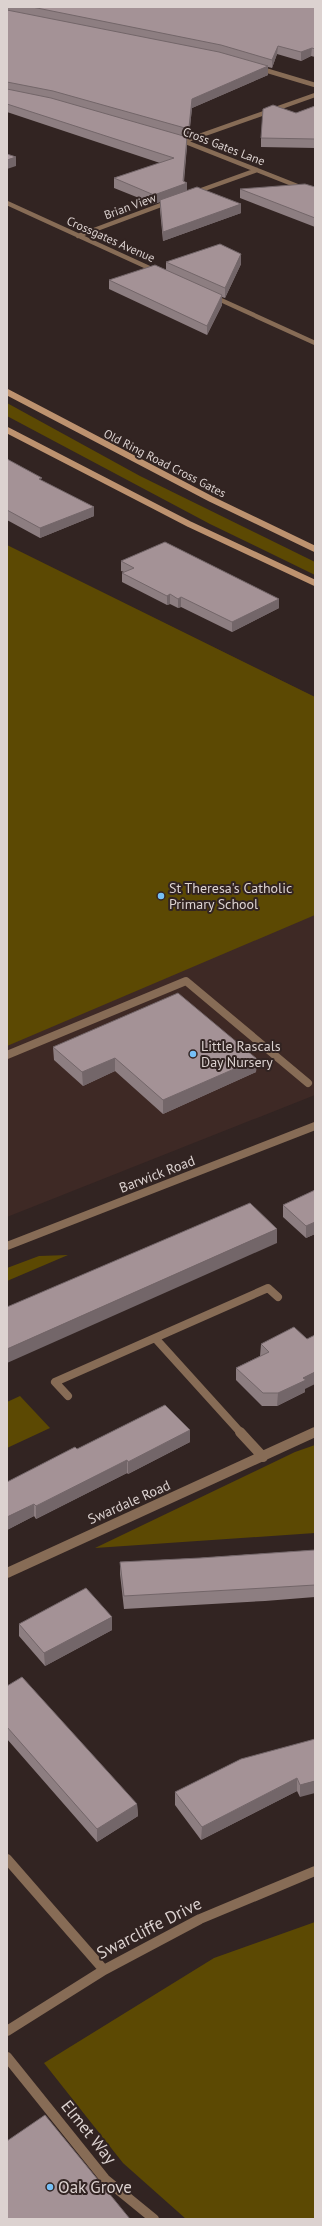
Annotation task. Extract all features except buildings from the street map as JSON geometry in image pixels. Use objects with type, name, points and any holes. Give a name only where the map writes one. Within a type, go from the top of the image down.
[{"type":"main road","name":"Old Ring Road Cross Gates","points":[[7,392],[211,499],[315,549]]},
{"type":"main road","points":[[7,430],[189,524],[315,583]]},
{"type":"street","points":[[249,66],[315,85]]},
{"type":"street","points":[[185,141],[315,95]]},
{"type":"street","name":"Cross Gates Lane","points":[[171,136],[315,193]]},
{"type":"street","points":[[190,194],[257,170]]},
{"type":"street","name":"Brian View","points":[[78,236],[175,200]]},
{"type":"street","name":"Crossgates Avenue","points":[[7,203],[164,275]]},
{"type":"street","points":[[207,294],[315,343]]},
{"type":"street","points":[[7,1055],[186,981],[308,1083]]},
{"type":"street","name":"Barwick Road","points":[[7,1246],[315,1126]]},
{"type":"street","points":[[68,1396],[55,1382],[268,1288],[278,1297]]},
{"type":"street","points":[[155,1338],[263,1457]]},
{"type":"street","name":"Swardale Road","points":[[7,1573],[315,1432]]},
{"type":"street","points":[[7,1859],[104,1970]]},
{"type":"street","name":"Swarcliffe Drive","points":[[7,2031],[104,1970],[200,1919],[315,1871]]},
{"type":"street","name":"Elmet Way","points":[[7,2056],[105,2179],[154,2219]]},
{"type":"shaded area","points":[[7,403],[140,476],[315,562],[315,575],[210,524],[7,416]]},
{"type":"shaded area","name":"St Theresa's Catholic Primary School","points":[[7,545],[315,697],[315,915],[7,1046]]},
{"type":"shaded area","name":"St Theresa's Catholic Primary School","points":[[7,546],[315,697],[315,1095],[7,1217]]},
{"type":"shaded area","points":[[68,1255],[7,1281],[7,1268],[39,1256]]},
{"type":"shaded area","points":[[20,1396],[50,1428],[7,1448],[7,1402]]},
{"type":"shaded area","points":[[315,1445],[315,1533],[95,1548],[295,1452]]},
{"type":"shaded area","points":[[315,1922],[315,2219],[186,2219],[123,2163],[44,2063],[214,1958]]},
{"type":"place","name":"St Theresa's Catholic Primary School","points":[[161,896]]},
{"type":"place","name":"Little Rascals Day Nursery","points":[[193,1054]]},
{"type":"place","name":"Oak Grove","points":[[50,2187]]}]
